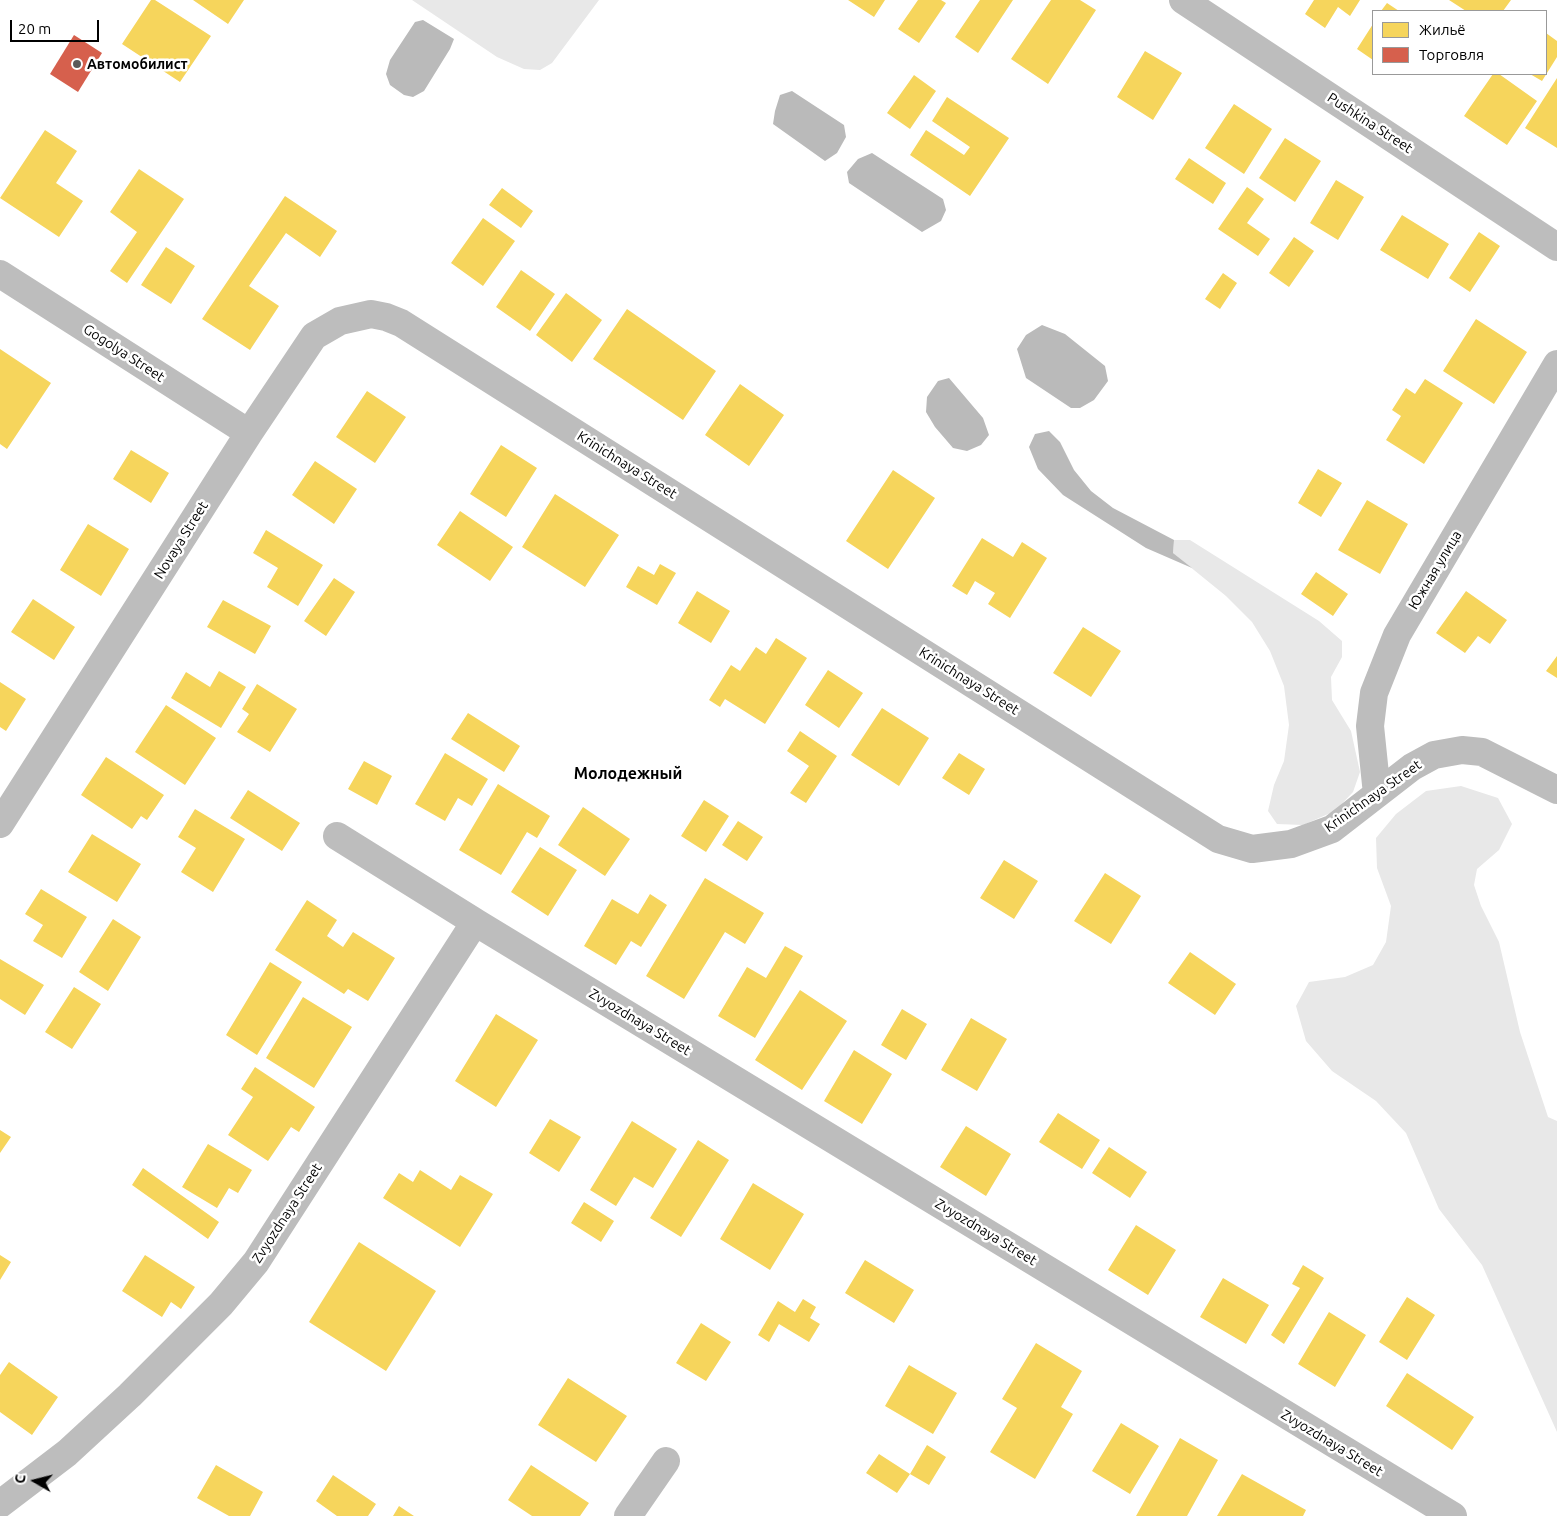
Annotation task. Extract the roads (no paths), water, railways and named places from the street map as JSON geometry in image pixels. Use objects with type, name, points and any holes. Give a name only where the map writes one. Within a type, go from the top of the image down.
[{"type":"street","name":"Pushkina Street","points":[[1183,0],[1557,247]]},
{"type":"street","name":"Gogolya Street","points":[[0,274],[249,433]]},
{"type":"street","name":"Novaya Street","points":[[0,824],[249,433],[314,336],[340,321],[371,314],[402,323]]},
{"type":"street","name":"Krinichnaya Street","points":[[402,323],[1218,838],[1252,848],[1292,844],[1332,828],[1412,767],[1434,755],[1462,750],[1482,752],[1557,790]]},
{"type":"street","name":"Южная улица","points":[[1377,794],[1370,726],[1374,693],[1397,635],[1557,364]]},
{"type":"street","points":[[337,836],[475,922]]},
{"type":"street","name":"Zvyozdnaya Street","points":[[0,1504],[67,1453],[130,1395],[221,1304],[256,1262],[475,922],[1453,1516]]},
{"type":"street","points":[[628,1516],[666,1461]]},
{"type":"place","name":"Автомобилист","points":[[77,64]]},
{"type":"district","name":"Молодежный","points":[[628,774]]}]
